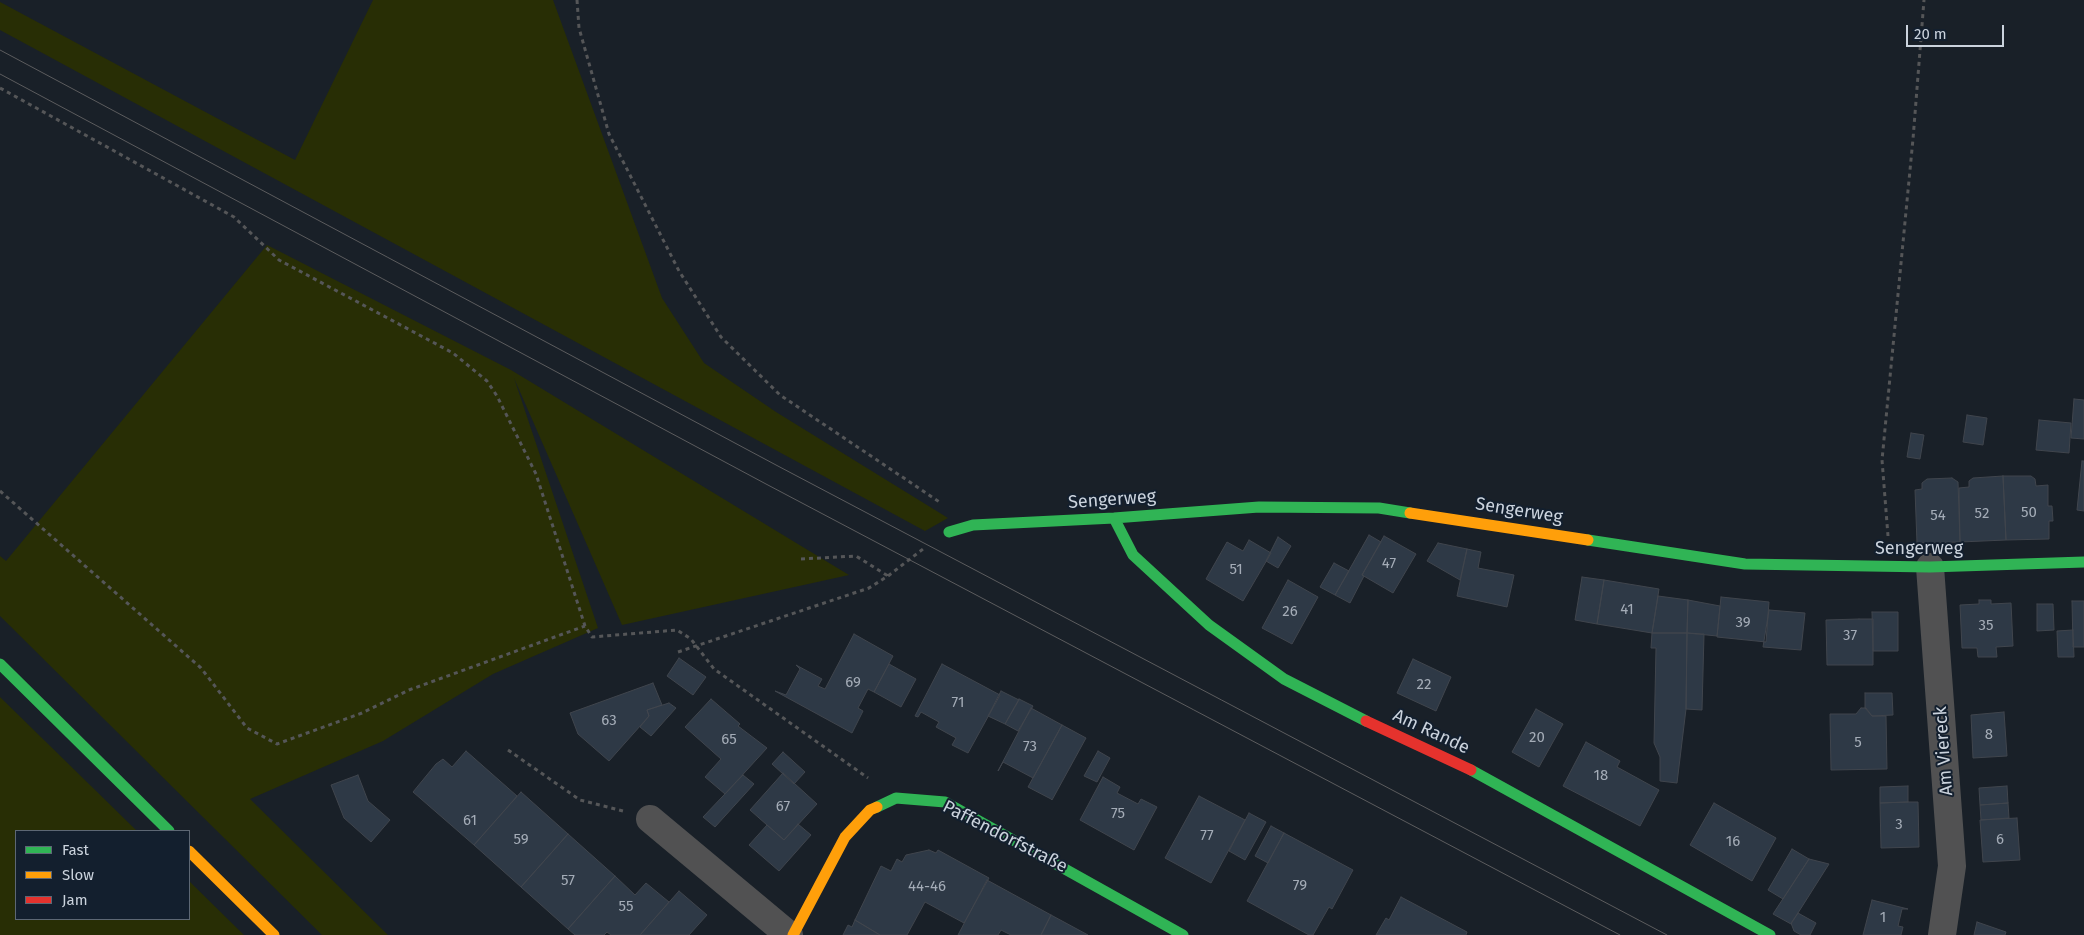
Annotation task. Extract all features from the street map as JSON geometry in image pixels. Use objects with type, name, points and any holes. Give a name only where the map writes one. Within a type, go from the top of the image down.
[{"type":"main road","name":"Sengerweg","points":[[949,532],[973,525],[1114,518],[1259,507],[1379,508],[1745,564],[1930,567],[2084,562]]},
{"type":"main road","name":"Am Rande","points":[[1114,518],[1133,555],[1209,625],[1284,679],[1343,710],[1467,768],[1770,935]]},
{"type":"main road","points":[[0,664],[168,830]]},
{"type":"main road","name":"Paffendorfstraße","points":[[793,935],[845,837],[870,810],[896,798],[945,802],[1183,935]]},
{"type":"main road","points":[[190,852],[274,935]]},
{"type":"street","name":"Am Viereck","points":[[1930,567],[1952,866],[1942,935]]},
{"type":"street","points":[[650,819],[789,935]]},
{"type":"path","points":[[577,0],[579,28],[609,134],[678,272],[721,337],[780,395],[973,525]]},
{"type":"path","points":[[1890,566],[1882,460],[1912,149],[1924,0]]},
{"type":"path","points":[[0,88],[234,217],[279,260],[453,354],[486,382],[498,396],[536,474],[585,626],[592,637],[678,630],[695,645],[714,670],[896,798]]},
{"type":"path","points":[[0,491],[200,668],[247,728],[277,744],[362,713],[409,690],[585,626]]},
{"type":"path","points":[[678,652],[869,588],[949,532]]},
{"type":"path","points":[[801,559],[856,556],[888,576]]},
{"type":"path","points":[[508,750],[580,800],[650,819]]},
{"type":"green space","points":[[373,0],[553,0],[662,298],[704,363],[776,412],[948,518],[925,531],[0,30],[0,2],[295,160]]},
{"type":"green space","points":[[267,245],[511,370],[849,575],[622,625],[514,378],[598,628],[493,674],[383,741],[250,799],[388,935],[322,935],[0,616],[0,556],[6,561]]},
{"type":"green space","points":[[0,697],[136,830],[15,830],[15,920],[190,920],[190,882],[244,935],[0,935]]},
{"type":"building","points":[[2074,399],[2084,400],[2084,439],[2071,438]]},
{"type":"building","points":[[1967,415],[1987,418],[1983,445],[1963,442]]},
{"type":"building","points":[[2039,420],[2071,423],[2069,453],[2036,450]]},
{"type":"building","points":[[1911,433],[1924,435],[1920,459],[1907,457]]},
{"type":"building","points":[[2082,461],[2084,461],[2084,511],[2077,510]]},
{"type":"building","points":[[2003,476],[2031,476],[2035,479],[2036,486],[2048,485],[2048,506],[2052,506],[2053,521],[2049,521],[2049,539],[2006,540]]},
{"type":"building","points":[[2003,476],[2006,540],[1960,542],[1959,488],[1969,487],[1969,481],[1973,478]]},
{"type":"building","points":[[1952,478],[1958,482],[1960,542],[1917,543],[1915,490],[1922,489],[1922,483],[1927,479]]},
{"type":"building","points":[[1369,535],[1381,542],[1362,575],[1364,576],[1350,603],[1335,595]]},
{"type":"building","points":[[1384,536],[1416,554],[1393,593],[1362,575]]},
{"type":"building","points":[[1278,537],[1291,546],[1278,568],[1266,561]]},
{"type":"building","points":[[1249,540],[1271,553],[1243,601],[1206,579],[1227,542],[1243,551]]},
{"type":"building","points":[[1438,543],[1467,549],[1460,580],[1427,561]]},
{"type":"building","points":[[1467,549],[1481,552],[1478,568],[1514,575],[1507,607],[1457,596]]},
{"type":"building","points":[[1334,563],[1349,571],[1335,595],[1320,587]]},
{"type":"building","points":[[1582,577],[1604,580],[1597,624],[1575,620]]},
{"type":"building","points":[[1288,580],[1318,597],[1292,644],[1262,628]]},
{"type":"building","points":[[1604,580],[1659,589],[1652,633],[1597,624]]},
{"type":"building","points":[[1658,596],[1688,600],[1687,633],[1652,633]]},
{"type":"building","points":[[1721,597],[1769,602],[1766,642],[1717,637]]},
{"type":"building","points":[[1688,600],[1720,606],[1717,636],[1687,633]]},
{"type":"building","points":[[1979,600],[1991,600],[1991,604],[2011,603],[2013,646],[1996,647],[1997,657],[1978,657],[1977,648],[1962,648],[1960,605],[1979,604]]},
{"type":"building","points":[[2072,601],[2084,601],[2084,647],[2073,647]]},
{"type":"building","points":[[2037,604],[2053,604],[2054,630],[2037,631]]},
{"type":"building","points":[[1769,610],[1805,613],[1801,650],[1763,647]]},
{"type":"building","points":[[1872,612],[1898,612],[1898,651],[1873,651]]},
{"type":"building","points":[[1873,619],[1873,665],[1827,665],[1826,620]]},
{"type":"building","points":[[2073,630],[2074,657],[2058,657],[2057,631]]},
{"type":"building","points":[[1652,633],[1687,633],[1686,709],[1677,783],[1660,781],[1660,757],[1654,743],[1656,648],[1651,648]]},
{"type":"building","points":[[1687,633],[1704,634],[1702,710],[1686,709]]},
{"type":"building","points":[[854,634],[893,656],[874,692],[868,689],[858,708],[863,711],[852,733],[775,691],[786,695],[800,669],[796,665],[822,679],[818,686],[825,689]]},
{"type":"building","points":[[679,658],[706,677],[693,695],[667,676]]},
{"type":"building","points":[[1413,659],[1451,677],[1436,711],[1397,693]]},
{"type":"building","points":[[889,664],[916,679],[901,707],[874,692]]},
{"type":"building","points":[[942,664],[1000,695],[968,753],[952,745],[956,738],[936,727],[939,722],[921,712],[918,717],[915,716]]},
{"type":"building","points":[[653,683],[662,705],[647,710],[649,716],[609,761],[578,734],[570,713]]},
{"type":"building","points":[[1001,691],[1019,700],[1005,724],[988,716]]},
{"type":"building","points":[[1865,693],[1892,693],[1893,715],[1872,716],[1865,708]]},
{"type":"building","points":[[711,699],[740,724],[738,726],[767,748],[725,794],[705,777],[721,759],[685,727]]},
{"type":"building","points":[[1019,699],[1033,706],[1018,731],[1005,724]]},
{"type":"building","points":[[669,703],[676,708],[651,736],[640,727],[649,716],[647,710]]},
{"type":"building","points":[[1031,708],[1062,725],[1033,778],[1003,762],[998,771]]},
{"type":"building","points":[[1861,708],[1866,708],[1872,716],[1886,716],[1887,769],[1831,770],[1830,714],[1856,714]]},
{"type":"building","points":[[1536,709],[1563,724],[1539,767],[1512,752]]},
{"type":"building","points":[[2004,712],[2007,756],[1973,758],[1971,715]]},
{"type":"building","points":[[1062,725],[1086,738],[1052,800],[1028,787]]},
{"type":"building","points":[[1586,742],[1620,761],[1617,767],[1659,790],[1640,826],[1563,786]]},
{"type":"building","points":[[466,751],[517,796],[474,845],[413,792],[436,764],[443,759],[452,767]]},
{"type":"building","points":[[1098,751],[1110,758],[1097,782],[1084,776]]},
{"type":"building","points":[[783,752],[805,772],[794,784],[772,764]]},
{"type":"building","points":[[783,773],[817,804],[784,840],[750,810]]},
{"type":"building","points":[[358,775],[368,801],[390,820],[371,842],[344,818],[331,785]]},
{"type":"building","points":[[743,775],[754,784],[715,827],[703,817]]},
{"type":"building","points":[[1103,777],[1120,787],[1117,793],[1138,804],[1141,799],[1157,807],[1134,850],[1080,820]]},
{"type":"building","points":[[1908,786],[1908,802],[1880,803],[1880,787]]},
{"type":"building","points":[[2007,786],[2008,803],[1980,805],[1979,788]]},
{"type":"building","points":[[521,792],[568,834],[521,887],[474,845]]},
{"type":"building","points":[[1199,796],[1245,820],[1211,883],[1165,858]]},
{"type":"building","points":[[1918,802],[1919,847],[1881,848],[1880,803]]},
{"type":"building","points":[[1714,803],[1776,838],[1752,881],[1690,845]]},
{"type":"building","points":[[2008,803],[2009,818],[1981,820],[1980,805]]},
{"type":"building","points":[[1249,813],[1266,822],[1245,860],[1229,851]]},
{"type":"building","points":[[2017,818],[2020,860],[1983,862],[1980,820]]},
{"type":"building","points":[[798,824],[811,835],[779,871],[749,845],[767,825],[784,840]]},
{"type":"building","points":[[1271,826],[1284,833],[1268,863],[1255,856]]},
{"type":"building","points":[[1284,833],[1353,870],[1332,909],[1329,907],[1313,935],[1309,935],[1247,901]]},
{"type":"building","points":[[568,834],[615,876],[568,929],[521,887]]},
{"type":"building","points":[[1792,849],[1809,859],[1783,899],[1768,890]]},
{"type":"building","points":[[929,850],[936,853],[938,850],[989,878],[964,923],[925,902],[907,935],[880,935],[855,920],[881,866],[891,871],[897,859],[902,862],[906,855]]},
{"type":"building","points":[[1809,859],[1829,864],[1791,924],[1773,914]]},
{"type":"building","points":[[615,876],[635,895],[646,883],[669,902],[640,935],[611,935],[607,932],[604,935],[575,935],[568,929]]},
{"type":"building","points":[[987,880],[1051,915],[1041,935],[1011,935],[1001,930],[998,935],[958,935]]},
{"type":"building","points":[[679,891],[707,915],[689,935],[640,935]]},
{"type":"building","points":[[1401,897],[1467,932],[1466,935],[1376,935],[1386,918],[1389,920]]},
{"type":"building","points":[[1872,900],[1908,909],[1902,909],[1898,926],[1903,927],[1901,935],[1863,935]]},
{"type":"building","points":[[1798,913],[1816,923],[1810,935],[1801,935],[1794,931],[1791,923]]},
{"type":"building","points":[[1051,915],[1088,935],[1041,935]]},
{"type":"building","points":[[855,920],[880,935],[843,935],[848,925],[852,927]]},
{"type":"building","points":[[1977,922],[2006,932],[2005,935],[1974,935]]},
{"type":"tram line","points":[[0,50],[776,465],[1667,935]]},
{"type":"tram line","points":[[0,74],[766,484],[1620,935]]},
{"type":"traffic: fast","points":[[949,532],[973,525],[1114,518],[1259,507],[1379,508],[1410,513]]},
{"type":"traffic: fast","points":[[1114,518],[1133,555],[1209,625],[1284,679],[1366,721]]},
{"type":"traffic: fast","points":[[1588,540],[1745,564],[1930,567],[2084,562]]},
{"type":"traffic: fast","points":[[0,664],[168,830]]},
{"type":"traffic: fast","points":[[1471,770],[1770,935]]},
{"type":"traffic: fast","points":[[877,807],[896,798],[945,802],[1183,935]]},
{"type":"traffic: slow","points":[[1410,513],[1588,540]]},
{"type":"traffic: slow","points":[[793,935],[845,837],[870,810],[877,807]]},
{"type":"traffic: slow","points":[[190,852],[274,935]]},
{"type":"traffic: jam","points":[[1366,721],[1471,770]]}]
